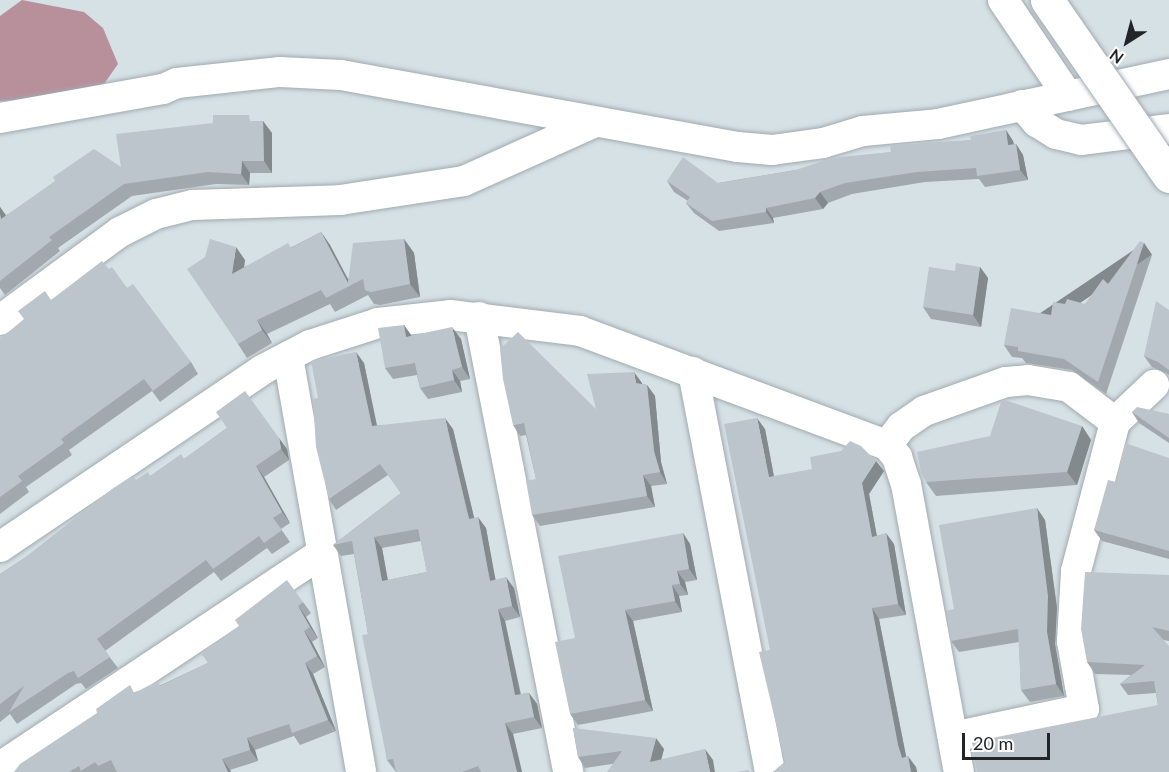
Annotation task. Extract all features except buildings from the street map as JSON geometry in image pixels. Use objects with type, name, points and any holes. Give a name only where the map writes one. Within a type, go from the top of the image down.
[{"type":"street","points":[[1003,0],[1068,96]]},
{"type":"street","points":[[1047,0],[1169,176]]},
{"type":"street","points":[[0,118],[164,89],[177,83],[280,72],[341,75],[595,122],[772,150],[823,143],[863,130],[938,124],[1169,74]]},
{"type":"street","points":[[1022,105],[1037,122],[1056,135],[1081,140],[1169,129]]},
{"type":"street","points":[[0,320],[120,232],[156,214],[194,205],[340,201],[464,181],[595,122]]},
{"type":"street","points":[[0,547],[262,370],[310,345],[378,323],[450,315],[580,332],[887,444],[897,457],[906,484],[959,772]]},
{"type":"street","points":[[479,317],[568,772]]},
{"type":"street","points":[[288,357],[320,555],[346,670],[358,771]]},
{"type":"street","points":[[693,372],[770,772]]},
{"type":"street","points":[[887,444],[924,411],[1006,382],[1028,381],[1069,387],[1115,422]]},
{"type":"street","points":[[953,737],[1084,709],[1072,641],[1076,571],[1115,422],[1154,385]]},
{"type":"street","points":[[0,767],[320,555]]},
{"type":"shaded area","points":[[22,0],[84,12],[103,28],[118,64],[104,84],[80,95],[0,101],[0,16]]}]
